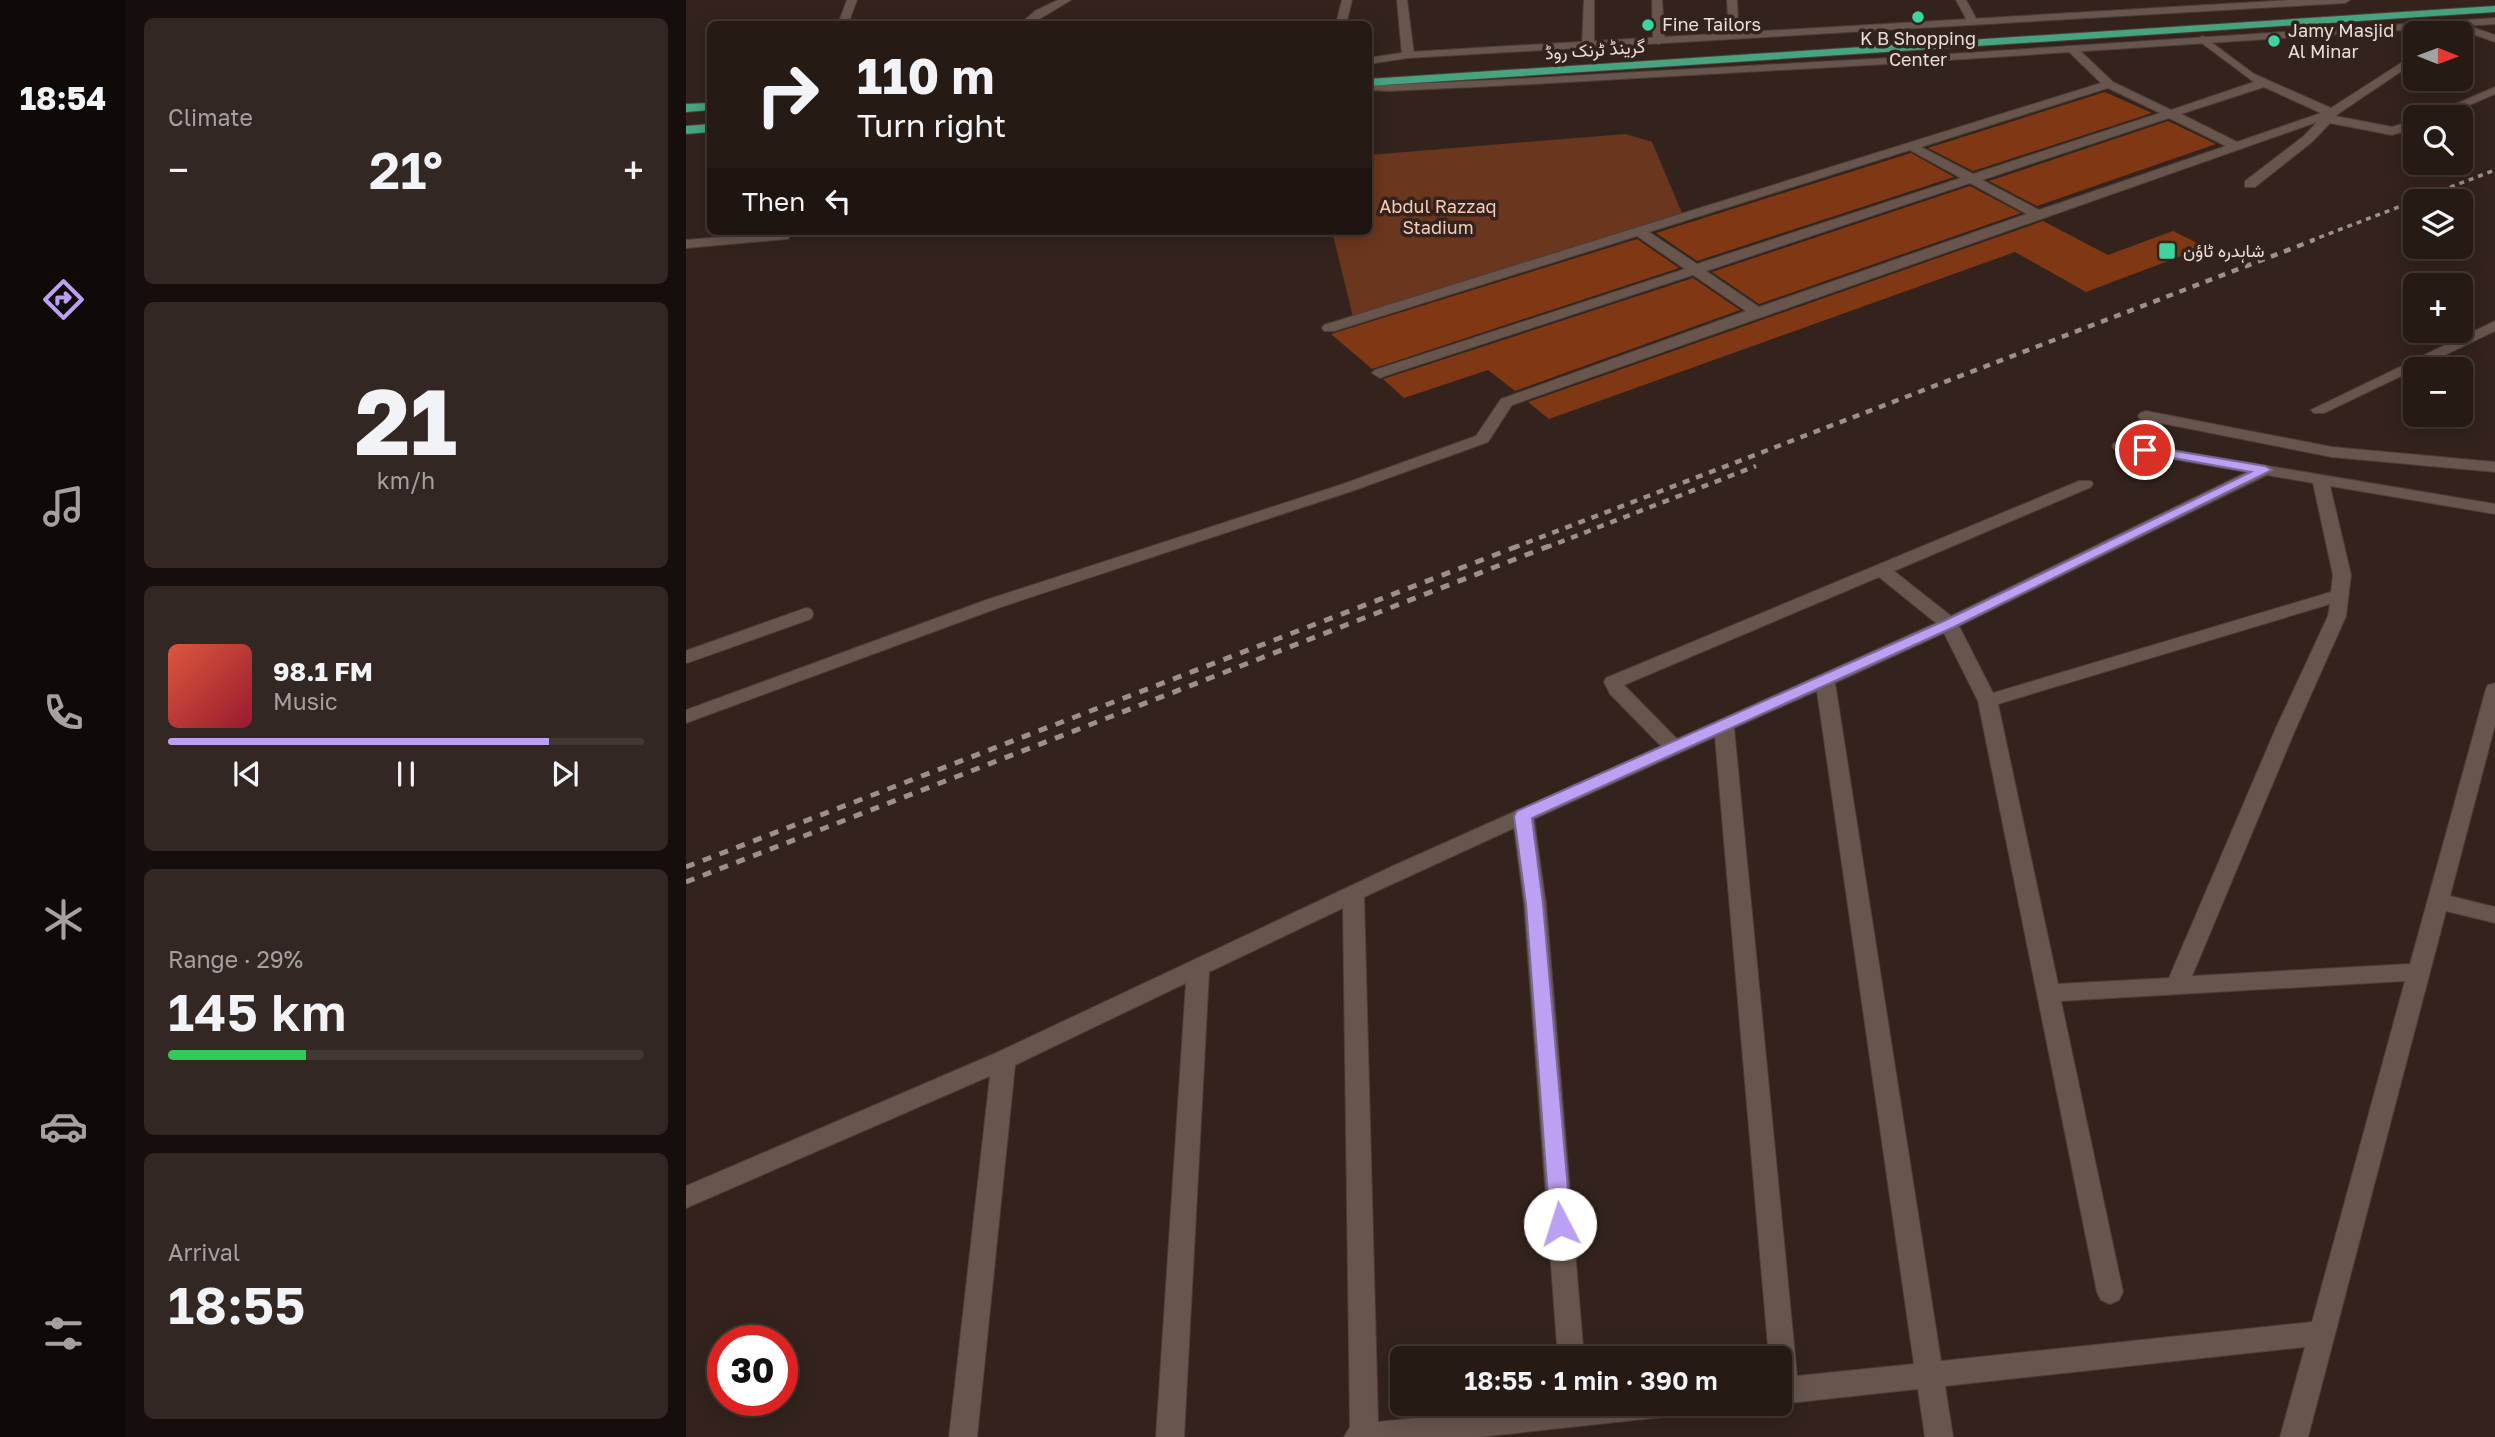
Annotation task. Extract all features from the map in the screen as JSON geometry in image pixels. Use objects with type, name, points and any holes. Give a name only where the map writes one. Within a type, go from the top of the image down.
[{"type":"highway","name":"گرینڈ ٹرنک روڈ","points":[[1372,69],[2495,2]]},
{"type":"highway","name":"گرینڈ ٹرنک روڈ","points":[[1372,84],[2495,9]]},
{"type":"highway","points":[[686,108],[707,107]]},
{"type":"highway","points":[[686,130],[707,128]]},
{"type":"street","points":[[844,21],[852,0]]},
{"type":"street","points":[[1029,21],[1066,0]]},
{"type":"street","points":[[1341,21],[1347,0]]},
{"type":"street","points":[[1402,0],[1408,55]]},
{"type":"street","points":[[1588,45],[1589,0]]},
{"type":"street","points":[[1657,0],[1659,41]]},
{"type":"street","points":[[1732,0],[1735,36]]},
{"type":"street","points":[[1961,0],[1973,22]]},
{"type":"street","points":[[1372,60],[1408,55],[2345,0]]},
{"type":"street","points":[[2473,22],[2495,21]]},
{"type":"street","points":[[1372,85],[1388,88],[1495,83],[2403,26]]},
{"type":"street","points":[[2473,30],[2495,38]]},
{"type":"street","points":[[2203,39],[2240,69],[2326,116],[2392,131],[2403,128]]},
{"type":"street","points":[[2071,48],[2109,84],[2236,146]]},
{"type":"street","points":[[686,717],[992,604],[1349,487],[1482,439],[1506,402],[1757,312],[2326,116],[2403,65]]},
{"type":"street","points":[[1380,373],[2264,83]]},
{"type":"street","points":[[1329,328],[2109,84]]},
{"type":"street","points":[[2460,105],[2495,90]]},
{"type":"street","points":[[2250,184],[2308,139],[2326,116]]},
{"type":"street","points":[[1911,146],[2038,215]]},
{"type":"street","points":[[1639,231],[1757,312]]},
{"type":"street","points":[[686,244],[782,239]]},
{"type":"street","points":[[2319,410],[2495,325]]},
{"type":"street","points":[[2146,416],[2332,452],[2495,467]]},
{"type":"street","points":[[2120,446],[2495,509]]},
{"type":"street","points":[[686,1197],[1004,1060],[1353,894],[1949,624],[2265,470]]},
{"type":"street","points":[[2177,986],[2286,727],[2337,616],[2342,575],[2320,480]]},
{"type":"street","points":[[1674,747],[1617,690],[1614,682],[2085,484]]},
{"type":"street","points":[[1882,570],[1949,624],[1988,701],[2110,1292]]},
{"type":"street","points":[[1988,701],[2339,595]]},
{"type":"street","points":[[1825,678],[1939,1437]]},
{"type":"street","points":[[2294,1437],[2495,689]]},
{"type":"street","points":[[1724,724],[1778,1346]]},
{"type":"street","points":[[1523,816],[1535,904],[1570,1346]]},
{"type":"street","points":[[1353,894],[1364,1436]]},
{"type":"street","points":[[2438,901],[2495,915]]},
{"type":"street","points":[[1170,1437],[1198,968]]},
{"type":"street","points":[[2050,993],[2419,972]]},
{"type":"street","points":[[963,1437],[1004,1060]]},
{"type":"street","points":[[1792,1389],[2322,1333]]},
{"type":"street","points":[[1358,1437],[1515,1416]]},
{"type":"lane","points":[[686,657],[807,614]]},
{"type":"green space","name":"Abdul Razzaq Stadium","points":[[1625,134],[1652,142],[1682,213],[1353,317],[1333,235],[1372,235],[1372,155]]},
{"type":"building","points":[[2105,92],[2152,113],[1973,171],[1928,148]]},
{"type":"building","points":[[2168,121],[2216,144],[2037,206],[1989,181]]},
{"type":"building","points":[[1911,153],[1954,177],[1697,261],[1656,233]]},
{"type":"building","points":[[1970,186],[2021,213],[1759,304],[1712,272]]},
{"type":"building","points":[[2043,221],[2108,255],[2173,231],[2205,247],[2086,292],[2015,252],[1549,419],[1528,402]]},
{"type":"building","points":[[1637,239],[1679,268],[1372,369],[1331,334]]},
{"type":"building","points":[[1693,278],[1740,310],[1515,391],[1488,370],[1404,398],[1383,379]]},
{"type":"railway","points":[[2310,241],[2495,170]]},
{"type":"railway","points":[[1513,548],[2314,240]]},
{"type":"railway","points":[[1545,548],[1756,466]]},
{"type":"railway","points":[[686,867],[1518,546]]},
{"type":"railway","points":[[686,882],[1549,546]]},
{"type":"place","name":"K B Shopping Center","points":[[1918,17]]},
{"type":"place","name":"Fine Tailors","points":[[1648,25]]},
{"type":"place","name":"Jamy Masjid Al Minar","points":[[2274,41]]},
{"type":"place","name":"شاہدرہ ٹاؤن","points":[[2167,251]]},
{"type":"route","points":[[1560,1224],[1535,904],[1523,816],[1949,624],[2265,470],[2145,450]]}]
